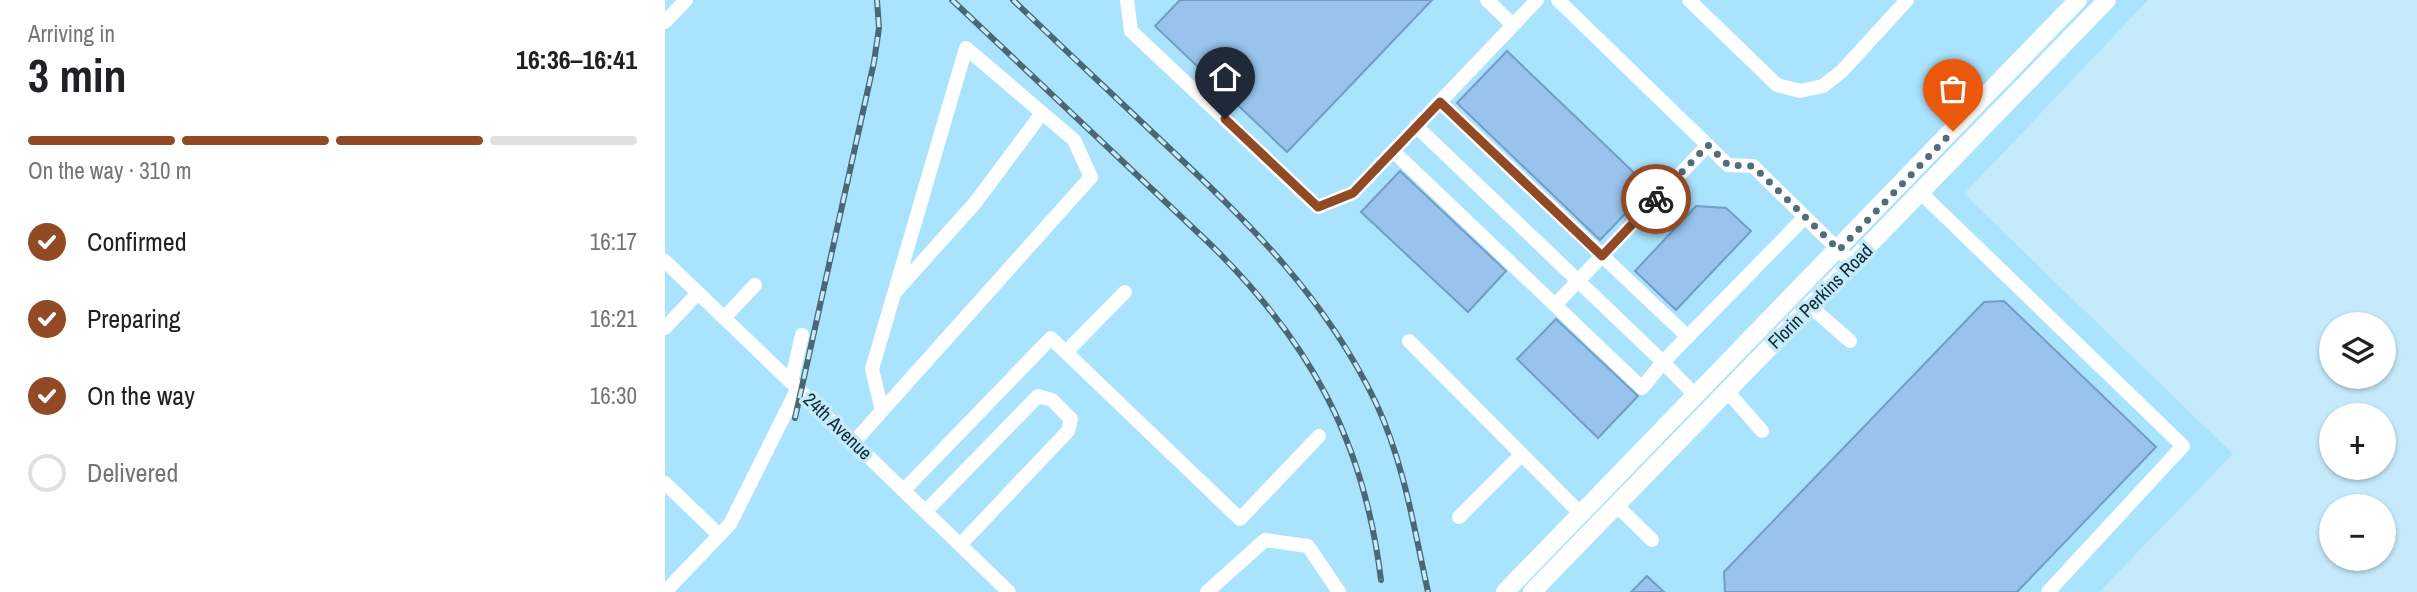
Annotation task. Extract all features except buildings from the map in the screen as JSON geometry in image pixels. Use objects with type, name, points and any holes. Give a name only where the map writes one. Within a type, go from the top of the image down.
[{"type":"main road","name":"Florin Perkins Road","points":[[1505,592],[1579,512],[1839,250],[2078,0]]},
{"type":"main road","name":"Florin Perkins Road","points":[[1532,592],[2107,0]]},
{"type":"street","points":[[665,22],[687,0]]},
{"type":"street","points":[[1128,0],[1131,31],[1318,207],[1353,193],[1537,0]]},
{"type":"street","points":[[1487,0],[1513,25]]},
{"type":"street","points":[[1557,0],[1728,165],[1753,166],[1852,263]]},
{"type":"street","points":[[1689,0],[1777,85],[1800,91],[1823,86],[1842,71],[1907,0]]},
{"type":"street","points":[[854,442],[882,411],[1091,177],[1074,140],[966,48],[872,369],[882,411]]},
{"type":"street","points":[[1440,102],[1688,337]]},
{"type":"street","points":[[894,293],[975,203],[1042,113]]},
{"type":"street","points":[[1416,127],[1694,394]]},
{"type":"street","points":[[1555,305],[1708,145]]},
{"type":"street","points":[[1393,151],[1643,388],[1663,362],[1805,218]]},
{"type":"street","points":[[1921,193],[2183,446],[2048,592]]},
{"type":"street","name":"24th Avenue","points":[[666,265],[795,385],[1009,592]]},
{"type":"street","points":[[724,318],[755,285]]},
{"type":"street","points":[[1066,352],[1125,292]]},
{"type":"street","points":[[665,328],[698,293]]},
{"type":"street","points":[[1811,307],[1850,341]]},
{"type":"street","points":[[665,592],[730,524],[782,419],[795,385],[802,335]]},
{"type":"street","points":[[904,490],[1051,338],[1240,519],[1319,436]]},
{"type":"street","points":[[1409,341],[1579,512]]},
{"type":"street","points":[[1726,390],[1762,431]]},
{"type":"street","points":[[926,511],[1038,396],[1052,400],[1071,419],[1068,431],[960,545]]},
{"type":"street","points":[[1459,517],[1522,454]]},
{"type":"street","points":[[665,483],[719,535]]},
{"type":"street","points":[[1615,504],[1652,540]]},
{"type":"street","points":[[1207,592],[1265,540],[1308,546],[1339,592]]},
{"type":"shaded area","points":[[665,0],[2148,0],[1964,194],[2233,454],[2099,592],[665,592]]},
{"type":"railway","points":[[795,418],[874,62],[879,28],[877,0]]},
{"type":"railway","points":[[952,0],[1210,244],[1277,318],[1304,356],[1327,396],[1346,438],[1373,529],[1381,580]]},
{"type":"railway","points":[[1013,0],[1257,234],[1310,296],[1334,329],[1356,365],[1386,426],[1407,496],[1428,592]]},
{"type":"way so far","points":[[1656,199],[1708,145],[1728,165],[1753,166],[1839,250],[1953,131]]},
{"type":"route","points":[[1225,119],[1318,207],[1353,193],[1440,102],[1602,256],[1656,199]]}]
